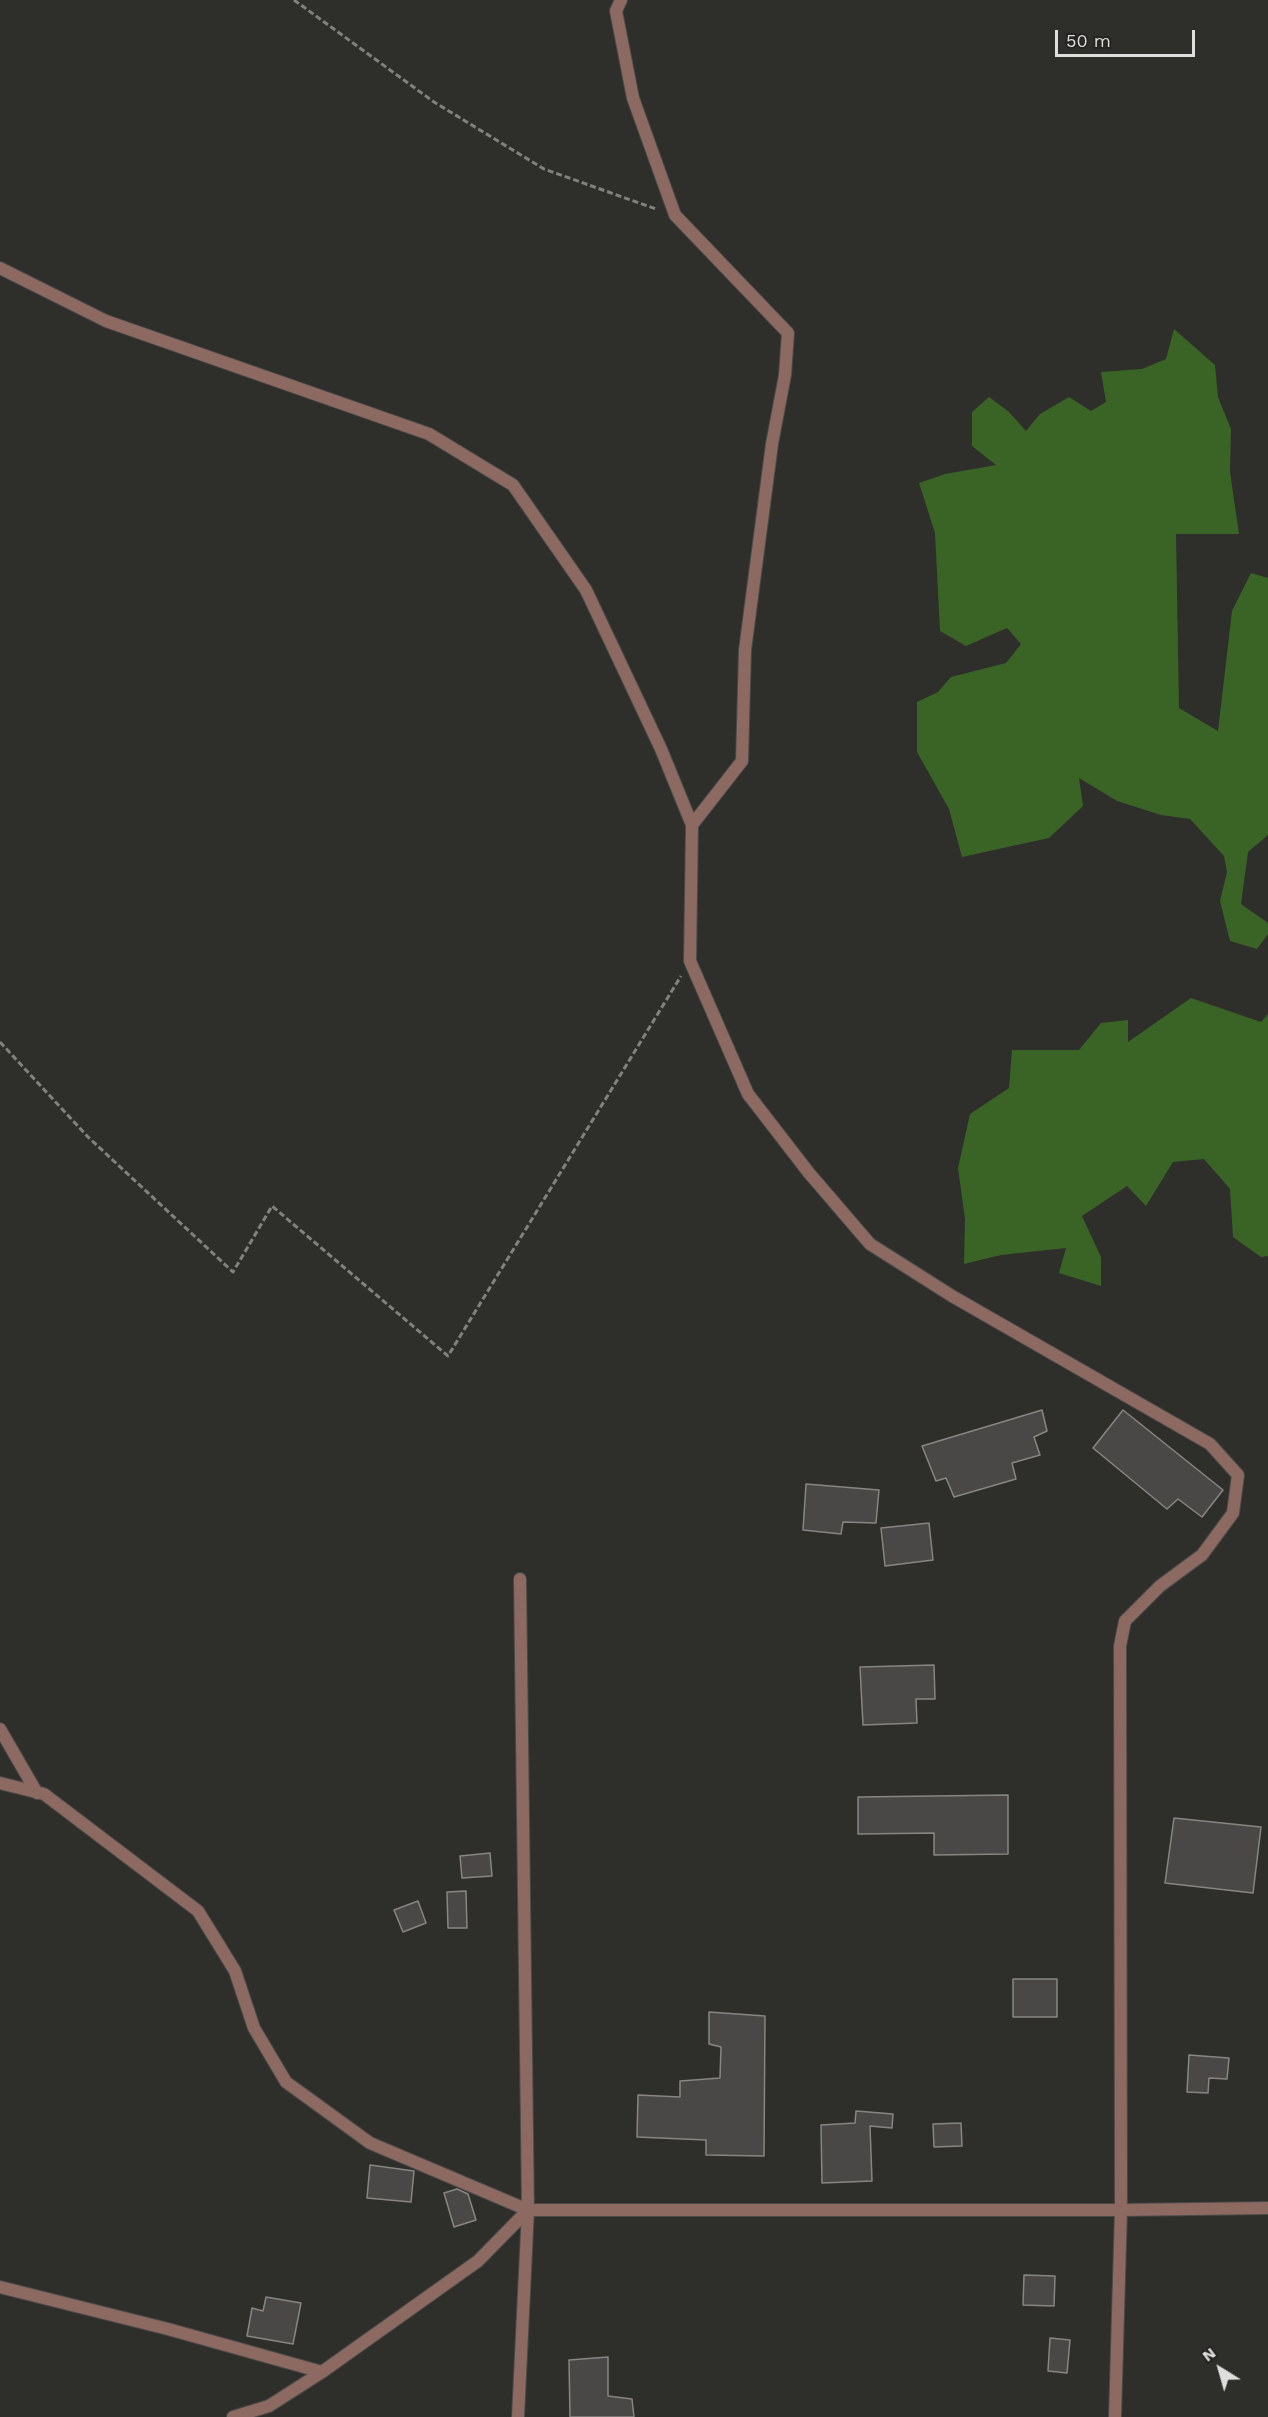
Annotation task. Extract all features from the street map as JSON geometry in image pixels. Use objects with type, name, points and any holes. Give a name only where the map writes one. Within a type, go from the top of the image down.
[{"type":"street","points":[[621,0],[616,10],[633,98],[659,165],[675,215],[788,333],[785,375],[772,444],[745,650],[742,761],[692,825]]},
{"type":"street","points":[[0,268],[106,321],[429,434],[513,485],[586,590],[661,749],[692,825],[690,961],[748,1094],[809,1173],[870,1244],[952,1296],[1111,1385],[1210,1444],[1238,1474],[1233,1513],[1202,1555],[1160,1586],[1125,1621],[1120,1646],[1121,2210],[1115,2417]]},
{"type":"street","points":[[518,2417],[528,2210],[520,1579]]},
{"type":"street","points":[[0,1729],[37,1793]]},
{"type":"street","points":[[0,1783],[44,1794],[198,1911],[235,1971],[254,2028],[286,2082],[370,2143],[528,2210],[1268,2208]]},
{"type":"street","points":[[233,2417],[269,2406],[322,2372],[478,2261],[528,2210]]},
{"type":"street","points":[[0,2287],[168,2329],[322,2372]]},
{"type":"path","points":[[294,0],[434,102],[544,169],[675,215]]},
{"type":"path","points":[[0,1042],[88,1137],[233,1272],[272,1206],[448,1356],[690,961]]},
{"type":"green space","points":[[1174,329],[1215,365],[1218,397],[1231,429],[1230,472],[1239,534],[1176,534],[1179,708],[1218,731],[1232,611],[1251,573],[1268,578],[1268,835],[1248,852],[1241,904],[1268,923],[1268,934],[1257,949],[1230,941],[1220,901],[1227,872],[1224,856],[1190,819],[1161,815],[1117,801],[1079,778],[1083,806],[1049,838],[962,857],[949,809],[917,752],[917,702],[938,692],[951,677],[1006,663],[1021,644],[1007,628],[966,646],[940,631],[935,533],[919,483],[945,474],[996,465],[972,446],[972,412],[989,397],[1009,412],[1026,431],[1040,414],[1069,397],[1091,411],[1106,402],[1101,372],[1142,369],[1166,359]]},
{"type":"green space","points":[[1191,998],[1261,1022],[1268,1014],[1268,1256],[1261,1257],[1233,1237],[1230,1189],[1204,1159],[1173,1162],[1146,1206],[1127,1186],[1082,1216],[1101,1257],[1101,1286],[1059,1273],[1066,1248],[1001,1255],[964,1264],[965,1219],[958,1168],[970,1114],[1009,1088],[1012,1050],[1079,1050],[1101,1023],[1128,1020],[1128,1042]]},
{"type":"building","points":[[1042,1410],[1047,1431],[1034,1437],[1040,1455],[1012,1463],[1016,1479],[954,1497],[946,1478],[936,1481],[922,1446]]},
{"type":"building","points":[[1123,1410],[1223,1490],[1202,1517],[1178,1499],[1167,1509],[1093,1448]]},
{"type":"building","points":[[806,1484],[879,1490],[876,1523],[843,1522],[841,1534],[803,1530]]},
{"type":"building","points":[[929,1523],[933,1560],[885,1566],[881,1528]]},
{"type":"building","points":[[934,1665],[935,1699],[916,1699],[917,1723],[863,1725],[860,1667]]},
{"type":"building","points":[[1008,1795],[1008,1854],[934,1855],[934,1833],[858,1834],[858,1797]]},
{"type":"building","points":[[1174,1818],[1261,1827],[1253,1893],[1165,1883]]},
{"type":"building","points":[[490,1853],[492,1876],[462,1878],[460,1856]]},
{"type":"building","points":[[466,1891],[467,1928],[448,1928],[447,1892]]},
{"type":"building","points":[[418,1901],[426,1923],[403,1932],[394,1910]]},
{"type":"building","points":[[1013,1979],[1057,1979],[1057,2017],[1013,2017]]},
{"type":"building","points":[[709,2012],[765,2016],[764,2156],[706,2155],[706,2140],[637,2137],[638,2095],[680,2097],[680,2081],[720,2078],[721,2047],[709,2044]]},
{"type":"building","points":[[1189,2055],[1229,2058],[1227,2079],[1209,2078],[1208,2093],[1187,2092]]},
{"type":"building","points":[[856,2111],[893,2114],[892,2128],[870,2126],[872,2181],[822,2183],[821,2125],[855,2123]]},
{"type":"building","points":[[961,2123],[962,2146],[934,2147],[933,2124]]},
{"type":"building","points":[[370,2165],[414,2171],[411,2202],[367,2198]]},
{"type":"building","points":[[457,2189],[468,2194],[476,2220],[454,2227],[444,2193]]},
{"type":"building","points":[[1024,2275],[1055,2276],[1054,2306],[1023,2305]]},
{"type":"building","points":[[266,2297],[301,2303],[293,2344],[247,2336],[252,2308],[263,2311]]},
{"type":"building","points":[[1050,2338],[1070,2340],[1067,2373],[1048,2371]]},
{"type":"building","points":[[608,2357],[608,2396],[632,2399],[634,2417],[570,2417],[569,2360]]}]
